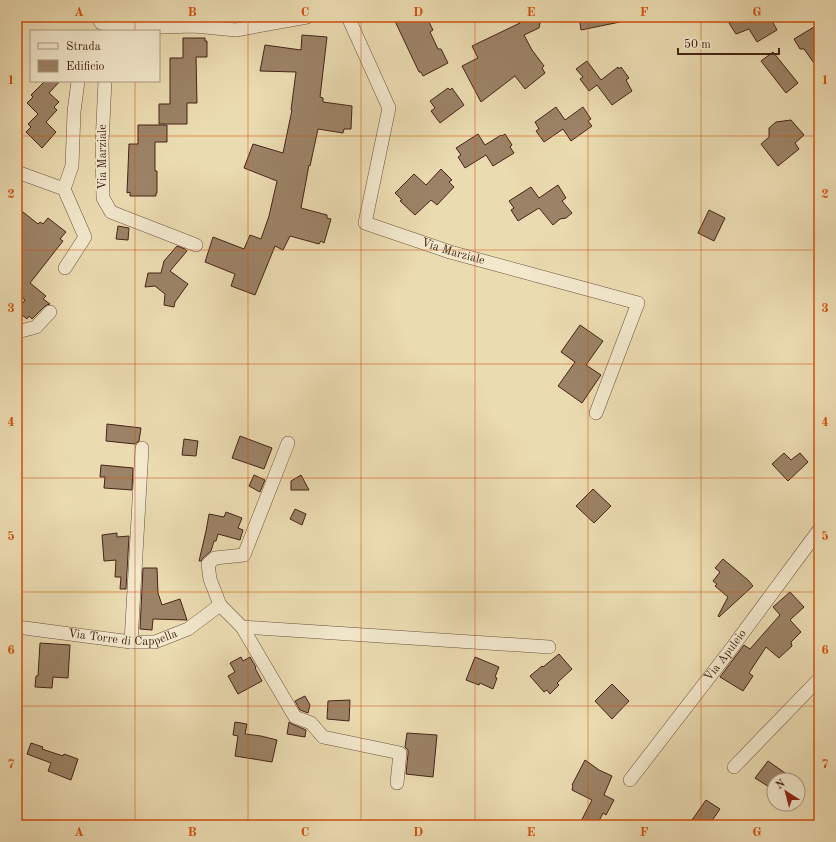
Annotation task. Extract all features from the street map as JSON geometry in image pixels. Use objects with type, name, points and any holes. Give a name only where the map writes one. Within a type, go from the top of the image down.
[{"type":"street","points":[[122,27],[131,17]]},
{"type":"street","points":[[104,24],[132,28],[194,26],[236,30],[307,17]]},
{"type":"street","name":"Via Marziale","points":[[348,17],[389,108],[365,223],[450,252],[638,303],[596,413]]},
{"type":"street","points":[[65,268],[85,237],[64,189],[72,166],[74,112],[78,82]]},
{"type":"street","name":"Via Marziale","points":[[105,82],[102,144],[103,198],[112,212],[196,245]]},
{"type":"street","points":[[17,172],[64,189]]},
{"type":"street","points":[[17,331],[36,326],[50,312]]},
{"type":"street","points":[[288,443],[244,555],[215,558],[208,564],[210,579],[220,605],[242,627],[295,717],[311,723],[322,737],[400,753],[397,783]]},
{"type":"street","points":[[131,642],[142,448]]},
{"type":"street","name":"Via Apuleio","points":[[630,780],[728,653],[819,530]]},
{"type":"street","name":"Via Torre di Cappella","points":[[17,627],[131,642],[155,642],[188,629],[220,605]]},
{"type":"street","points":[[242,627],[549,647]]},
{"type":"street","points":[[734,767],[819,679]]},
{"type":"building","points":[[393,17],[423,17],[425,21],[428,20],[433,30],[430,32],[438,49],[441,49],[448,63],[423,76],[421,72],[419,72]]},
{"type":"building","points":[[513,17],[533,17],[540,23],[539,28],[524,35],[532,50],[544,66],[542,68],[545,73],[525,89],[515,76],[481,102],[462,66],[478,58],[472,46],[520,23]]},
{"type":"building","points":[[579,17],[620,17],[620,22],[581,30]]},
{"type":"building","points":[[745,17],[770,17],[777,30],[757,42],[749,29],[736,34],[729,23]]},
{"type":"building","points":[[819,24],[819,70],[804,49],[800,49],[794,39]]},
{"type":"building","points":[[302,35],[327,37],[320,97],[323,98],[323,102],[352,106],[351,129],[344,129],[343,133],[318,129],[310,166],[309,165],[301,208],[327,215],[327,218],[331,219],[324,243],[321,241],[319,244],[290,236],[283,250],[275,246],[255,295],[231,286],[235,274],[205,262],[213,237],[244,249],[250,235],[261,239],[269,216],[277,181],[244,168],[253,144],[283,153],[292,110],[296,72],[260,71],[265,45],[301,50]]},
{"type":"building","points":[[183,38],[205,38],[205,41],[207,41],[207,57],[196,57],[197,103],[187,103],[187,124],[159,124],[159,104],[170,104],[170,58],[183,58]]},
{"type":"building","points":[[773,52],[798,83],[786,93],[761,61]]},
{"type":"building","points":[[587,61],[601,80],[618,67],[619,69],[621,67],[629,78],[626,80],[632,91],[612,105],[597,85],[589,91],[580,79],[583,77],[576,69]]},
{"type":"building","points":[[44,82],[59,82],[49,93],[59,102],[54,107],[57,110],[46,122],[56,132],[42,148],[26,132],[31,127],[28,124],[38,114],[27,103],[33,97],[31,95]]},
{"type":"building","points":[[448,88],[450,90],[452,88],[464,105],[440,123],[431,111],[435,108],[430,101]]},
{"type":"building","points":[[556,107],[565,120],[583,107],[591,119],[588,121],[592,126],[571,141],[563,129],[544,142],[536,131],[539,129],[535,122]]},
{"type":"building","points":[[791,120],[804,135],[795,143],[799,149],[778,166],[761,144],[769,137],[769,128],[776,122]]},
{"type":"building","points":[[138,125],[167,125],[167,142],[155,142],[155,171],[157,171],[156,196],[130,196],[130,192],[127,193],[129,144],[138,144]]},
{"type":"building","points":[[478,134],[485,145],[505,134],[512,145],[510,147],[514,153],[493,166],[486,155],[465,168],[458,157],[461,155],[456,148]]},
{"type":"building","points":[[441,169],[452,180],[449,182],[454,187],[437,205],[431,200],[415,215],[400,201],[402,200],[395,193],[414,174],[426,185]]},
{"type":"building","points":[[558,185],[566,198],[562,201],[572,213],[566,218],[560,219],[553,225],[539,208],[518,221],[511,210],[514,208],[509,201],[531,187],[539,198]]},
{"type":"building","points":[[709,210],[725,218],[714,241],[698,233]]},
{"type":"building","points":[[23,212],[38,224],[40,222],[43,224],[48,218],[66,232],[60,239],[63,241],[30,283],[46,296],[43,299],[50,304],[44,307],[32,319],[29,316],[27,319],[17,311],[25,300],[17,294],[17,220]]},
{"type":"building","points":[[118,226],[129,228],[128,240],[116,239]]},
{"type":"building","points":[[177,246],[187,251],[170,271],[188,284],[175,302],[174,307],[164,305],[165,294],[155,286],[145,287],[148,273],[161,273],[164,261]]},
{"type":"building","points":[[580,325],[603,341],[586,365],[601,375],[582,403],[558,386],[575,362],[561,352]]},
{"type":"building","points":[[107,424],[141,428],[139,441],[135,444],[106,441]]},
{"type":"building","points":[[240,436],[272,448],[264,469],[232,458]]},
{"type":"building","points":[[184,439],[198,441],[196,456],[182,455]]},
{"type":"building","points":[[784,453],[791,460],[800,453],[808,462],[788,481],[772,464]]},
{"type":"building","points":[[101,465],[133,468],[132,490],[104,488],[105,477],[100,477]]},
{"type":"building","points":[[254,475],[265,480],[260,492],[249,486]]},
{"type":"building","points":[[301,475],[309,490],[291,490],[291,481]]},
{"type":"building","points":[[593,489],[611,506],[594,523],[576,506]]},
{"type":"building","points":[[295,509],[306,514],[302,525],[290,519]]},
{"type":"building","points":[[226,512],[242,518],[238,528],[243,530],[240,540],[218,534],[211,551],[201,561],[199,561],[209,514],[224,517]]},
{"type":"building","points":[[117,533],[117,537],[129,536],[126,589],[120,589],[121,577],[115,577],[116,560],[104,561],[102,535]]},
{"type":"building","points":[[723,559],[753,586],[719,617],[718,616],[728,597],[715,586],[717,584],[713,581],[720,572],[715,568]]},
{"type":"building","points":[[143,568],[157,568],[158,593],[162,605],[180,599],[187,620],[153,619],[152,630],[140,629]]},
{"type":"building","points":[[790,592],[804,607],[790,620],[801,632],[791,642],[792,646],[779,658],[766,647],[749,673],[753,676],[743,691],[720,677],[744,645],[750,649],[780,615],[773,607]]},
{"type":"building","points":[[40,643],[70,645],[68,678],[53,677],[52,688],[35,687],[36,676],[38,676]]},
{"type":"building","points":[[559,654],[572,669],[557,683],[559,685],[550,694],[547,690],[544,692],[530,676]]},
{"type":"building","points":[[241,657],[243,661],[250,657],[262,681],[238,694],[228,676],[235,672],[230,663]]},
{"type":"building","points":[[475,657],[499,667],[495,677],[497,678],[493,689],[480,683],[479,685],[466,680]]},
{"type":"building","points":[[612,684],[629,701],[612,719],[595,701]]},
{"type":"building","points":[[305,696],[310,705],[308,713],[300,710],[295,701]]},
{"type":"building","points":[[350,700],[349,721],[327,719],[328,701]]},
{"type":"building","points":[[235,722],[247,724],[245,734],[277,740],[272,762],[235,756],[238,736],[233,735]]},
{"type":"building","points":[[289,722],[306,730],[305,737],[287,734]]},
{"type":"building","points":[[407,733],[437,735],[433,777],[406,774],[408,750],[405,747]]},
{"type":"building","points":[[31,743],[43,747],[42,749],[78,759],[71,780],[48,771],[51,763],[27,754]]},
{"type":"building","points":[[585,760],[599,770],[612,776],[604,795],[614,800],[606,815],[603,813],[598,823],[594,821],[592,825],[579,825],[592,800],[572,790],[572,785]]},
{"type":"building","points":[[768,761],[784,772],[766,772],[766,785],[755,778]]},
{"type":"building","points":[[706,800],[720,809],[709,825],[700,825],[692,820]]}]
